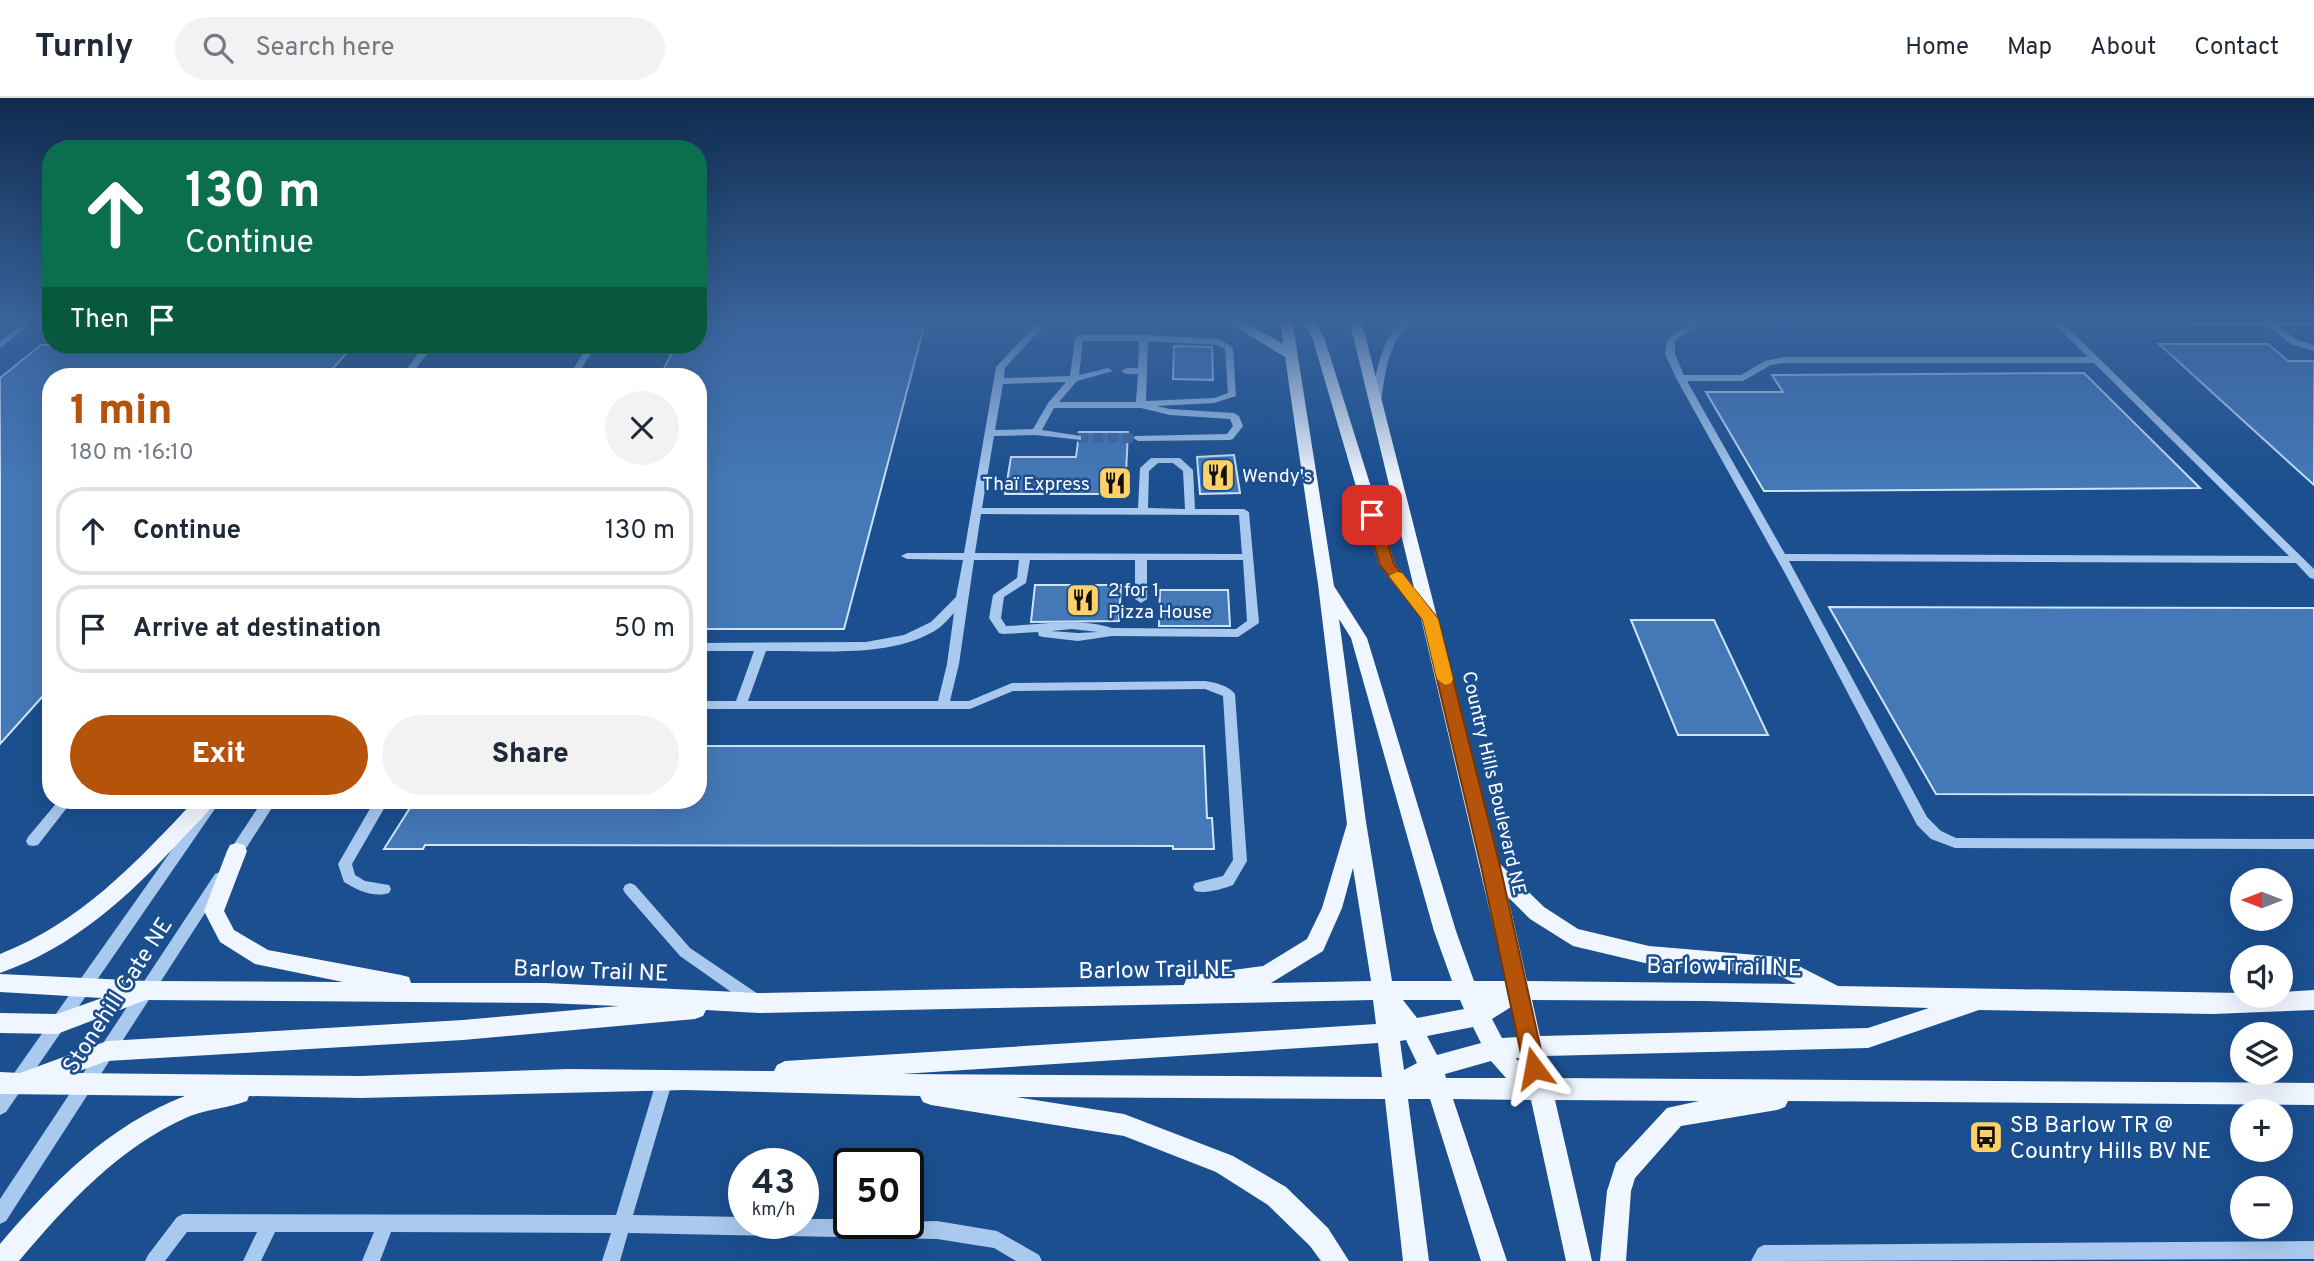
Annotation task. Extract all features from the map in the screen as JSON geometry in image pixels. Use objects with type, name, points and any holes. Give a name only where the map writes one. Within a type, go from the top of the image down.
[{"type":"main road","points":[[1294,373],[1356,822],[1383,990],[1416,1261]]},
{"type":"main road","points":[[1329,373],[1387,565],[1430,619]]},
{"type":"main road","name":"Country Hills Boulevard NE","points":[[1369,373],[1491,866],[1529,1047],[1579,1261]]},
{"type":"main road","points":[[1325,584],[1360,638],[1444,931],[1466,990],[1496,1049],[1508,1066],[1539,1090]]},
{"type":"main road","points":[[0,964],[60,936],[115,895],[197,809]]},
{"type":"main road","points":[[1099,996],[1267,975],[1315,945],[1332,908],[1356,822]]},
{"type":"main road","points":[[237,851],[214,911],[227,936],[263,958],[446,992]]},
{"type":"main road","points":[[1491,866],[1536,913],[1573,937],[1649,955],[1781,966],[1836,995]]},
{"type":"main road","name":"Barlow Trail NE","points":[[0,983],[148,991],[545,993],[759,1003],[1383,990],[1705,991],[2213,1004],[2314,1000]]},
{"type":"main road","points":[[1383,990],[1413,1030],[1435,1078],[1494,1261]]},
{"type":"main road","points":[[8,1083],[361,1087],[675,1079],[1388,1033],[1479,1016],[1517,990]]},
{"type":"main road","points":[[0,1023],[57,1024],[148,991]]},
{"type":"main road","points":[[675,1079],[873,1085],[1393,1088],[1435,1078],[1496,1049],[1868,1038],[1982,1000]]},
{"type":"main road","points":[[8,1083],[107,1051],[463,1030],[759,1003]]},
{"type":"main road","points":[[1435,1078],[1539,1090],[2314,1094]]},
{"type":"main road","points":[[873,1085],[1124,1125],[1224,1164],[1277,1196],[1319,1237],[1336,1261]]},
{"type":"main road","points":[[2,1261],[55,1200],[112,1150],[136,1133],[186,1107],[266,1086]]},
{"type":"main road","points":[[1613,1261],[1619,1191],[1625,1171],[1675,1116],[1831,1091]]},
{"type":"street","points":[[943,705],[953,664],[1000,373]]},
{"type":"street","points":[[1036,432],[1051,405],[1074,379],[1075,373]]},
{"type":"street","points":[[999,381],[1074,379],[1098,373]]},
{"type":"street","points":[[1141,405],[1143,373]]},
{"type":"street","points":[[1051,405],[1141,405],[1158,401],[1212,400],[1233,394],[1231,373]]},
{"type":"street","points":[[1376,402],[1381,373]]},
{"type":"street","points":[[1679,373],[1922,821],[1936,835],[1955,843],[2314,844]]},
{"type":"street","points":[[1681,378],[1743,378],[1751,373]]},
{"type":"street","points":[[2109,373],[2314,575]]},
{"type":"street","points":[[990,433],[1036,432],[1078,438]]},
{"type":"street","points":[[1143,512],[1144,470],[1155,460],[1177,460],[1188,470],[1190,512]]},
{"type":"street","points":[[907,556],[1248,557],[1244,512],[977,511]]},
{"type":"street","points":[[1141,556],[1141,599]]},
{"type":"street","points":[[1781,557],[2299,560]]},
{"type":"street","points":[[707,647],[866,646],[907,639],[935,625],[962,598]]},
{"type":"street","points":[[1032,631],[1066,638],[1097,637],[1112,632]]},
{"type":"street","points":[[741,704],[761,647]]},
{"type":"street","points":[[707,705],[970,705],[1012,687],[1205,685],[1218,688],[1229,694],[1240,861],[1227,881],[1200,887]]},
{"type":"street","points":[[33,841],[59,809]]},
{"type":"street","name":"Stonehill Gate NE","points":[[0,1107],[8,1083],[57,1024],[208,809]]},
{"type":"street","name":"Stonehill Gate NE","points":[[0,1215],[264,809]]},
{"type":"street","points":[[377,809],[345,864],[349,878],[362,886],[384,889]]},
{"type":"street","points":[[611,1261],[675,1079]]},
{"type":"street","points":[[154,1261],[183,1223],[622,1224],[937,1230],[997,1240],[1033,1261]]},
{"type":"street","points":[[252,1261],[270,1224]]},
{"type":"street","points":[[371,1261],[386,1224]]},
{"type":"street","points":[[1760,1261],[1764,1254],[2239,1256],[2314,1250]]},
{"type":"lane","points":[[1138,438],[1230,437],[1238,426],[1234,416],[1170,412],[1141,405]]},
{"type":"lane","points":[[1025,556],[1022,580],[999,595],[995,618],[1003,630],[1032,631]]},
{"type":"lane","points":[[1112,632],[1238,633],[1246,630],[1253,623],[1248,557]]},
{"type":"lane","points":[[630,889],[685,952],[759,1003]]},
{"type":"building","points":[[6,373],[42,373],[42,697],[0,744],[0,378]]},
{"type":"building","points":[[707,373],[912,373],[844,629],[707,629]]},
{"type":"building","points":[[1173,373],[1213,373],[1213,380],[1173,379]]},
{"type":"building","points":[[2084,373],[2200,488],[1764,491],[1706,392],[1783,392],[1772,375]]},
{"type":"building","points":[[2191,373],[2314,373],[2314,485]]},
{"type":"building","points":[[1078,432],[1128,432],[1125,494],[1005,494],[1011,457],[1076,457],[1078,442],[1084,440],[1083,434]]},
{"type":"building","name":"Wendy's","points":[[1234,455],[1240,493],[1200,494],[1197,457]]},
{"type":"building","points":[[1035,585],[1121,585],[1119,621],[1031,622]]},
{"type":"building","points":[[1160,590],[1228,590],[1230,626],[1159,626]]},
{"type":"building","points":[[1829,607],[2314,608],[2314,795],[1936,794]]},
{"type":"building","points":[[1631,620],[1714,620],[1768,735],[1678,735]]},
{"type":"building","points":[[707,746],[1204,746],[1207,818],[1212,818],[1214,849],[1173,849],[1173,846],[425,845],[423,849],[384,849],[409,809],[707,809]]},
{"type":"tunnel","points":[[1078,438],[1138,438]]},
{"type":"slow traffic","points":[[1397,576],[1430,619],[1445,679]]},
{"type":"place","name":"Wendy's","points":[[1218,475]]},
{"type":"place","name":"Thaï Express","points":[[1115,483]]},
{"type":"place","name":"2 for 1 Pizza House","points":[[1083,600]]},
{"type":"place","name":"SB Barlow TR @ Country Hills BV NE","points":[[1986,1137]]},
{"type":"route","points":[[1372,515],[1387,565],[1430,619],[1491,866],[1534,1068]]}]
